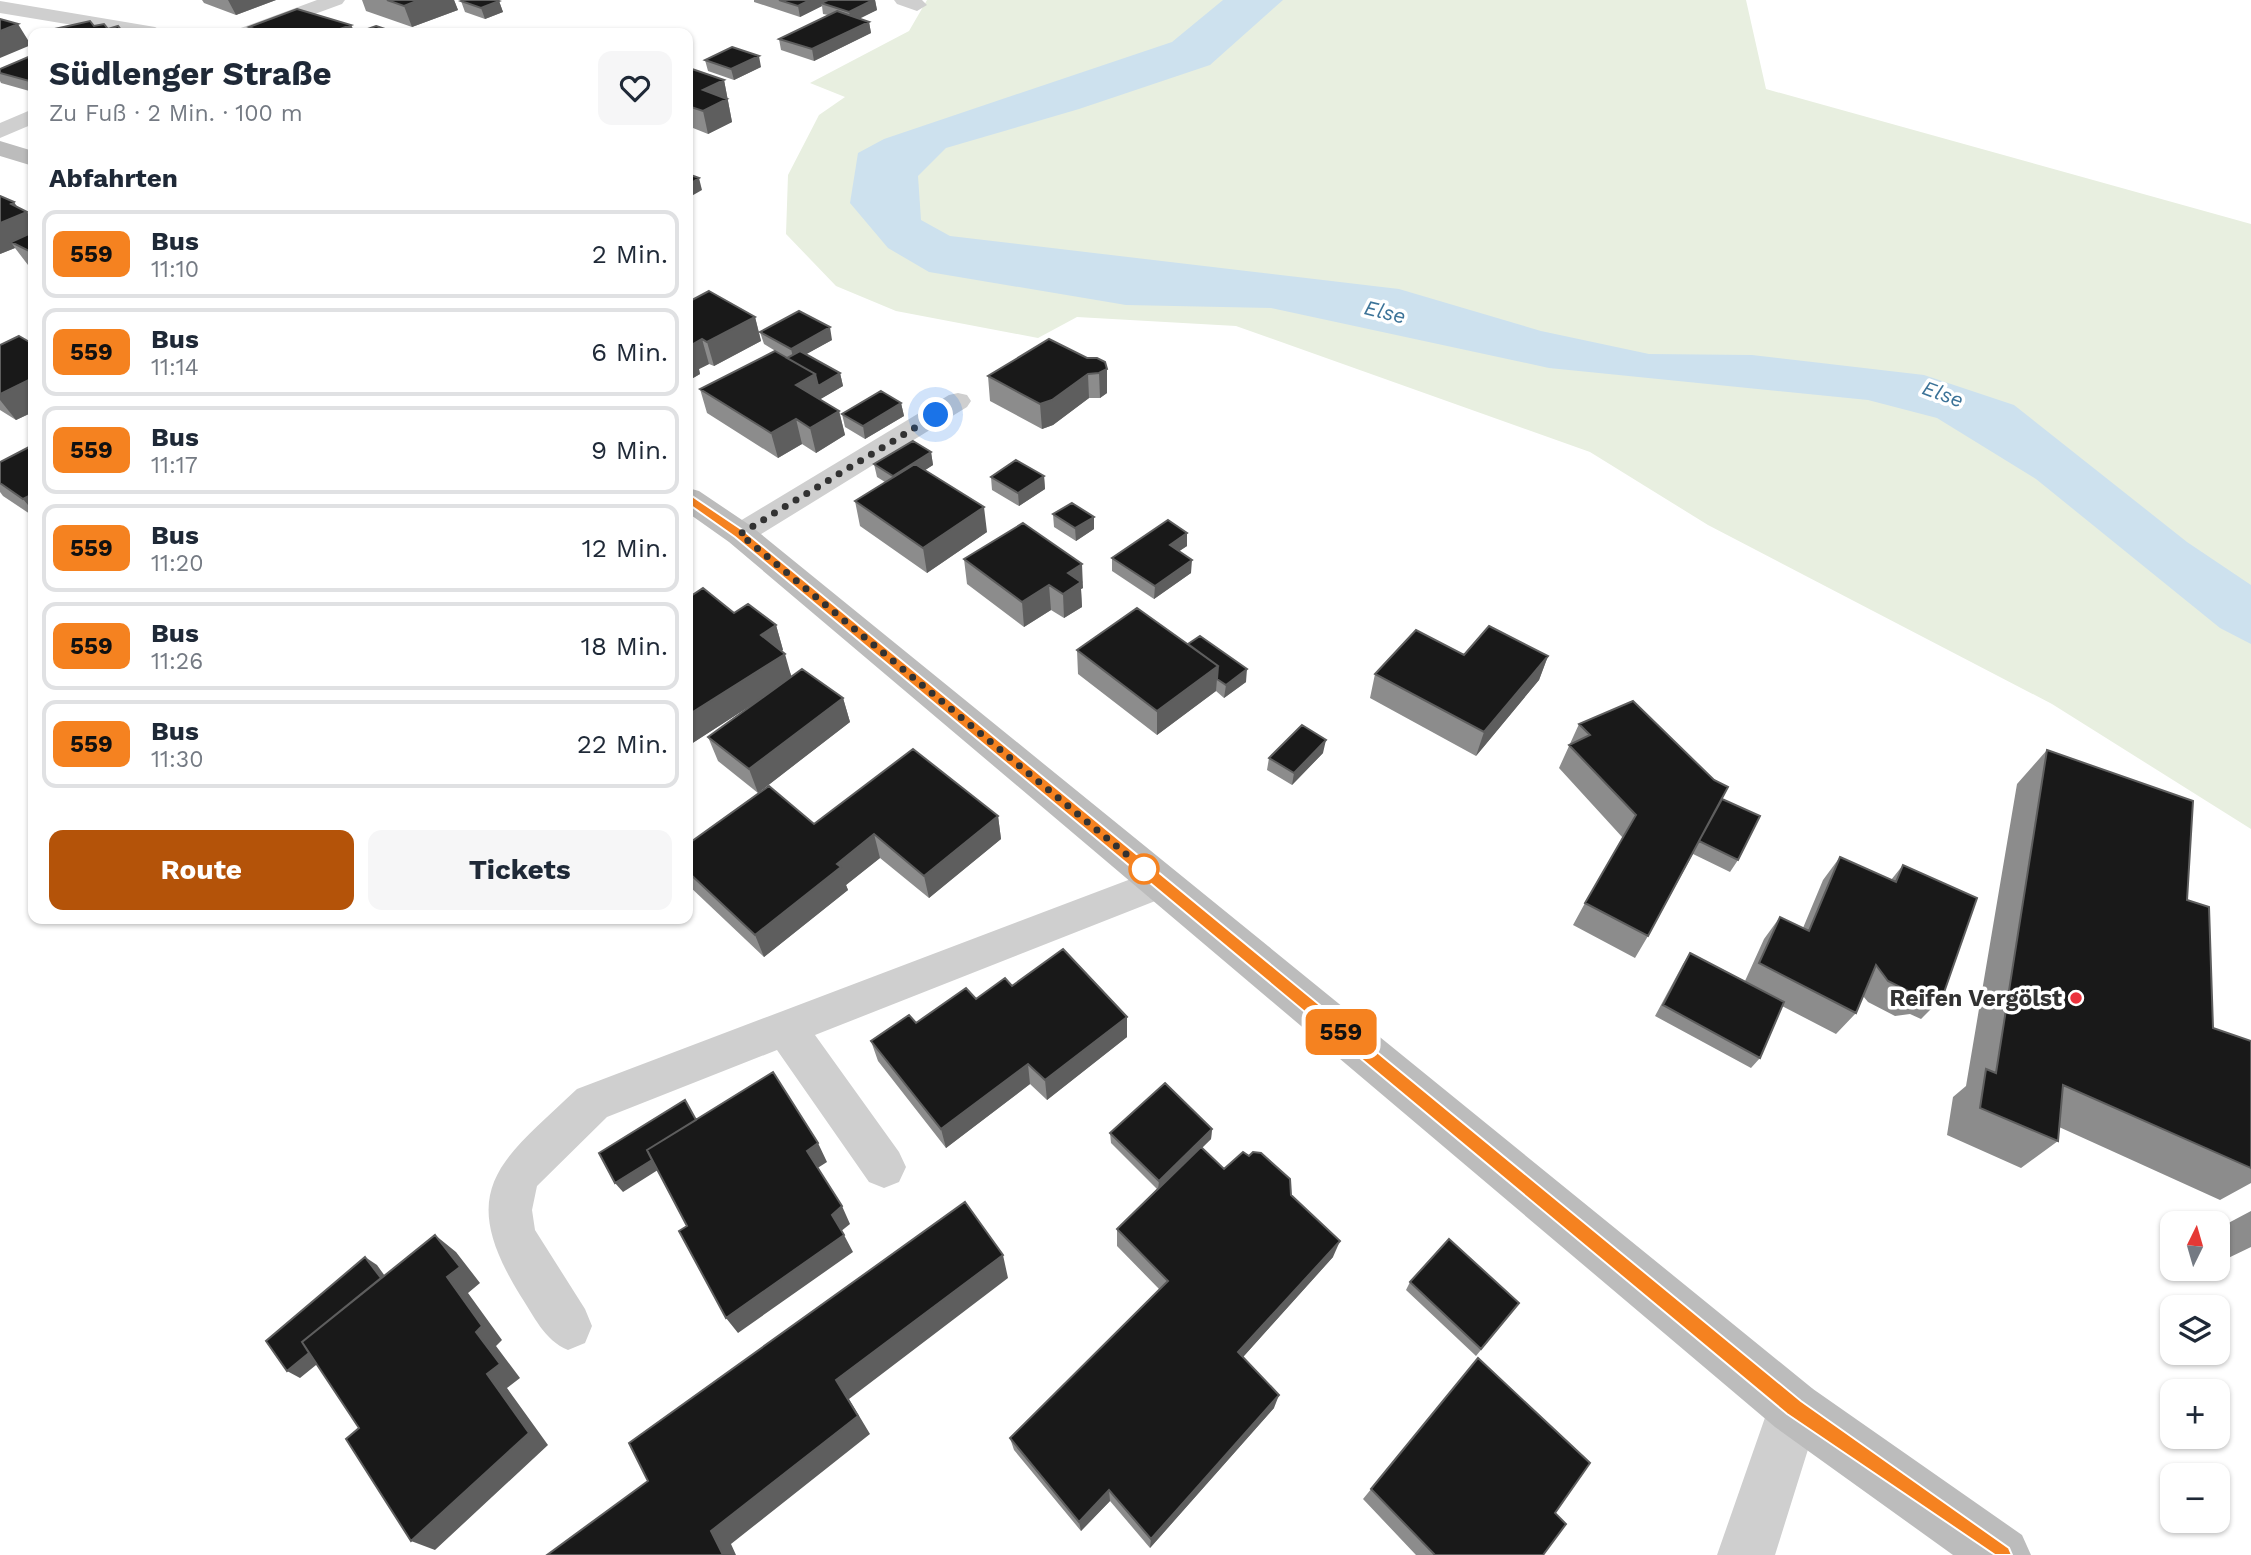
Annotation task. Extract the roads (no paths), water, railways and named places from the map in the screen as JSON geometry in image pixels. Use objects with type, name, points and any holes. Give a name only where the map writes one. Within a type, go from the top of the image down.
[{"type":"main road","points":[[0,149],[28,157]]},
{"type":"main road","points":[[693,501],[740,534],[1794,1408],[2002,1555]]},
{"type":"street","points":[[258,28],[335,0]]},
{"type":"street","points":[[0,7],[125,28]]},
{"type":"street","points":[[0,131],[28,118]]},
{"type":"street","points":[[1746,1555],[1794,1408]]},
{"type":"lane","points":[[740,534],[958,401]]},
{"type":"lane","points":[[568,1326],[516,1241],[508,1205],[521,1173],[592,1103],[787,1030],[1160,883]]},
{"type":"lane","points":[[787,1030],[884,1167]]},
{"type":"water","name":"Else","points":[[1223,0],[1283,0],[1210,65],[1079,109],[946,148],[918,176],[921,220],[950,236],[1399,289],[1541,331],[1649,354],[1752,355],[1924,375],[2014,405],[2187,542],[2251,585],[2251,644],[2220,628],[2036,479],[1937,418],[1868,400],[1549,368],[1271,308],[1126,305],[929,272],[888,248],[850,203],[858,153],[884,139],[1172,42]]},
{"type":"place","name":"Reifen Vergölst","points":[[2076,998]]}]
